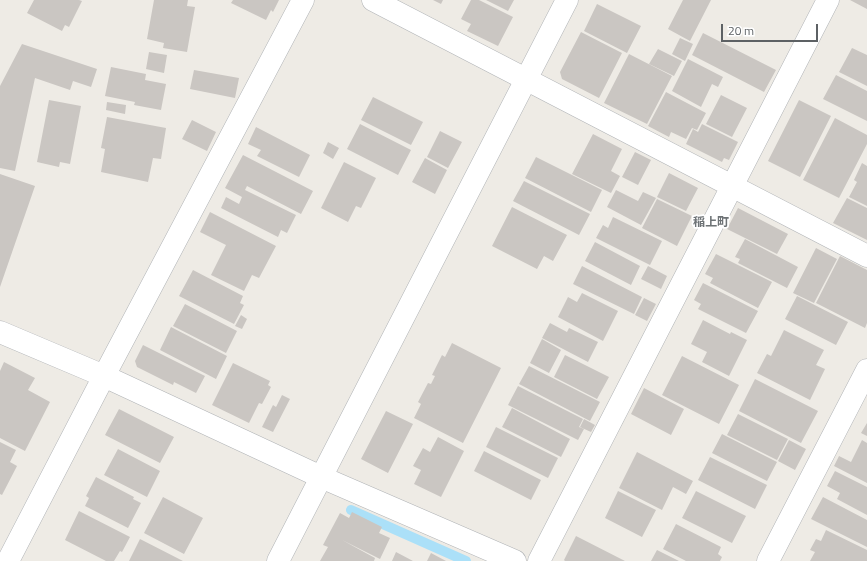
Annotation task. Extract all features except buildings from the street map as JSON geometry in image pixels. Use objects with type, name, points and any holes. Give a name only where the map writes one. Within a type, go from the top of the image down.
[{"type":"street","points":[[8,561],[303,0]]},
{"type":"street","points":[[373,0],[867,256]]},
{"type":"street","points":[[278,561],[567,0]]},
{"type":"street","points":[[539,561],[828,0]]},
{"type":"street","points":[[0,332],[104,376],[322,477],[515,561]]},
{"type":"street","points":[[768,561],[867,370]]},
{"type":"waterway","points":[[351,510],[466,561]]},
{"type":"district","name":"稲上町","points":[[711,223]]}]
